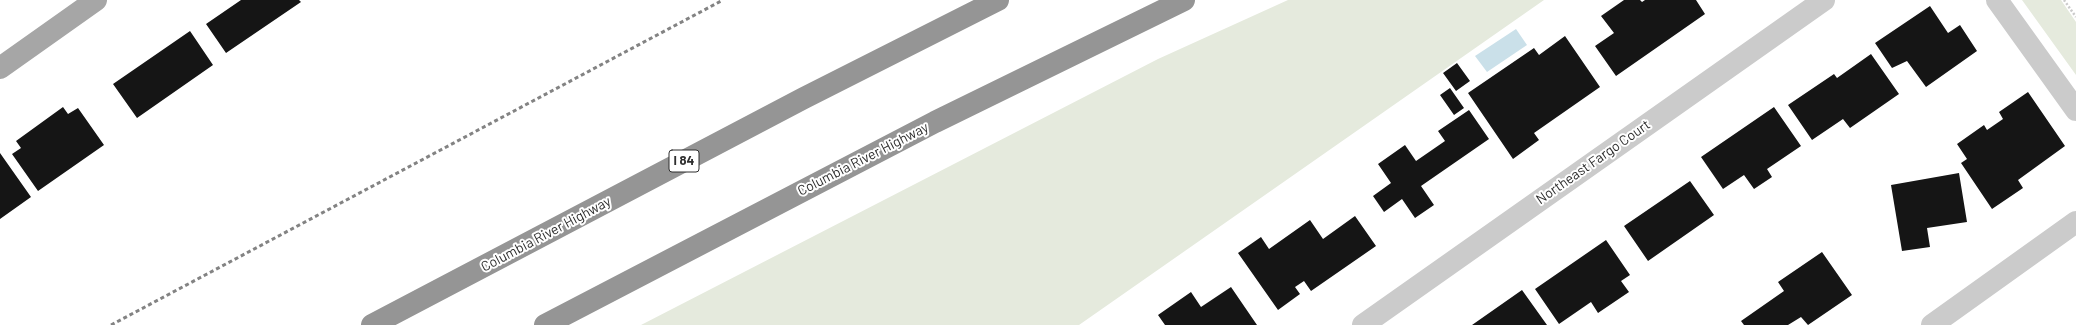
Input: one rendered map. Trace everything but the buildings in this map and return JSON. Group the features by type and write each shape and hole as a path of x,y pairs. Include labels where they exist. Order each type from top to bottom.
{"highway":[{"name":"Columbia River Highway","path":"372,325 804,98 998,0"},
{"name":"Columbia River Highway","path":"545,325 921,129 1128,26 1184,0"},
{"path":"1128,26 1195,0"}],"main road":[{"path":"0,68 96,0"}],"street":[{"name":"Northeast Fargo Court","path":"1362,325 1824,0"},
{"path":"1997,0 2076,110"},
{"path":"1932,325 2076,222"}],"path":[{"path":"2064,0 2076,17"}],"shaded area":[{"path":"1288,0 1544,0 1079,325 641,325 1158,59"},
{"path":"2022,0 2061,0 2076,22 2076,75"}],"water":[{"path":"1516,29 1527,45 1487,72 1475,56"}],"railway":[{"path":"111,325 723,0"}]}
